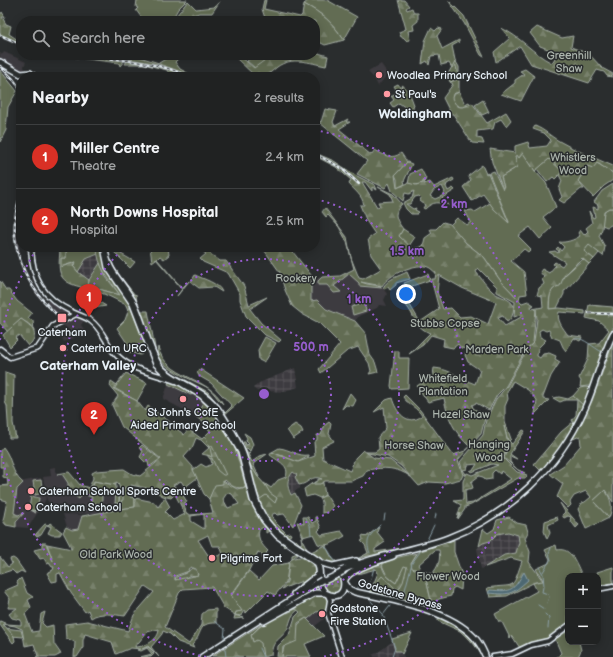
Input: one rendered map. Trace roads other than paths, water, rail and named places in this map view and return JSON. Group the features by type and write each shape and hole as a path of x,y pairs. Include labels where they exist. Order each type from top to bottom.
{"highway":[{"path":"0,62 16,72"},
{"path":"105,252 108,267 135,308 154,361 162,370 175,379 202,394 221,414 242,452 257,506 269,527 278,536 316,561 319,566 321,586 327,594"},
{"path":"202,657 340,572 367,562 440,541 471,528 508,505 534,482 559,452 578,422 613,334"},
{"path":"206,657 255,624 319,573 331,566 434,545 467,532 504,510 535,484 558,458 576,430 590,401 613,339"},
{"path":"257,506 268,523 280,535 338,570 345,582"},
{"path":"255,624 315,593 340,594 348,575 398,553"},
{"name":"Godstone Bypass","path":"345,582 349,589 355,592 406,604 452,621 475,638 485,656"},
{"name":"Godstone Bypass","path":"340,594 349,592 390,602 446,620 473,639 485,656"}],"main road":[{"path":"32,252 34,273 40,286 46,294 72,313 94,324 112,350 125,363 141,371 175,379"},
{"path":"0,349 6,356 11,357 34,350 41,346 53,326 60,324 72,313"},
{"path":"601,588 613,586"},
{"path":"327,594 330,598 328,614 342,657"},
{"path":"329,604 340,594"},
{"path":"494,657 516,654 525,648 550,640 565,628"}],"water":[{"path":"524,572 528,580 518,589 506,594 488,593 490,590 503,591 511,589"}],"waterway":[{"path":"576,338 586,341 602,352"},
{"path":"384,520 385,514"},
{"path":"435,519 436,514"},
{"path":"306,518 310,525 311,535"},
{"path":"370,553 368,548 369,538 380,525"},
{"path":"426,542 434,525"},
{"path":"325,546 336,563"},
{"path":"551,548 549,553 551,560"},
{"path":"404,594 412,563 420,552"},
{"path":"543,572 550,560"},
{"path":"539,567 543,574 544,586"},
{"path":"369,586 374,568"},
{"path":"358,587 369,586 368,593"},
{"path":"543,587 542,592 548,594 549,597 547,603"},
{"path":"395,599 402,595"},
{"path":"371,601 383,614"},
{"path":"538,605 544,609"},
{"path":"390,606 383,615 395,648 392,657"},
{"path":"545,614 549,618 548,628"},
{"path":"214,621 225,629 224,639"},
{"path":"224,639 232,633"},
{"path":"259,648 263,657"},
{"path":"225,649 226,657"}],"railway":[{"path":"0,35 16,42"},
{"path":"122,60 160,66 178,72"},
{"path":"0,66 16,83"},
{"path":"320,157 340,167 359,184"},
{"path":"16,213 16,238"},
{"path":"18,252 28,279 49,307 62,319"},
{"path":"589,313 613,314"}],"place":[{"name":"Woodlea Primary School","path":"379,75"},
{"name":"St Paul's","path":"387,94"},
{"name":"Miller Centre","path":"89,317"},
{"name":"Caterham","path":"62,318"},
{"name":"Caterham URC","path":"63,348"},
{"name":"St John's CofE Aided Primary School","path":"183,399"},
{"name":"North Downs Hospital","path":"94,435"},
{"name":"Caterham School Sports Centre","path":"31,491"},
{"name":"Caterham School","path":"28,507"},
{"name":"Pilgrims Fort","path":"212,558"},
{"name":"Godstone Fire Station","path":"322,614"}],"district":[{"name":"Woldingham","path":"415,113"},
{"name":"Caterham Valley","path":"88,365"}],"park label":[{"name":"Greenhill Shaw","path":"569,61"},
{"name":"Whistlers Wood","path":"573,163"},
{"name":"Rookery","path":"296,278"},
{"name":"Stubbs Copse","path":"445,323"},
{"name":"Marden Park","path":"497,349"},
{"name":"Whitefield Plantation","path":"443,384"},
{"name":"Hazel Shaw","path":"461,414"},
{"name":"Horse Shaw","path":"414,445"},
{"name":"Hanging Wood","path":"489,450"},
{"name":"Old Park Wood","path":"116,554"},
{"name":"Flower Wood","path":"448,576"}]}
